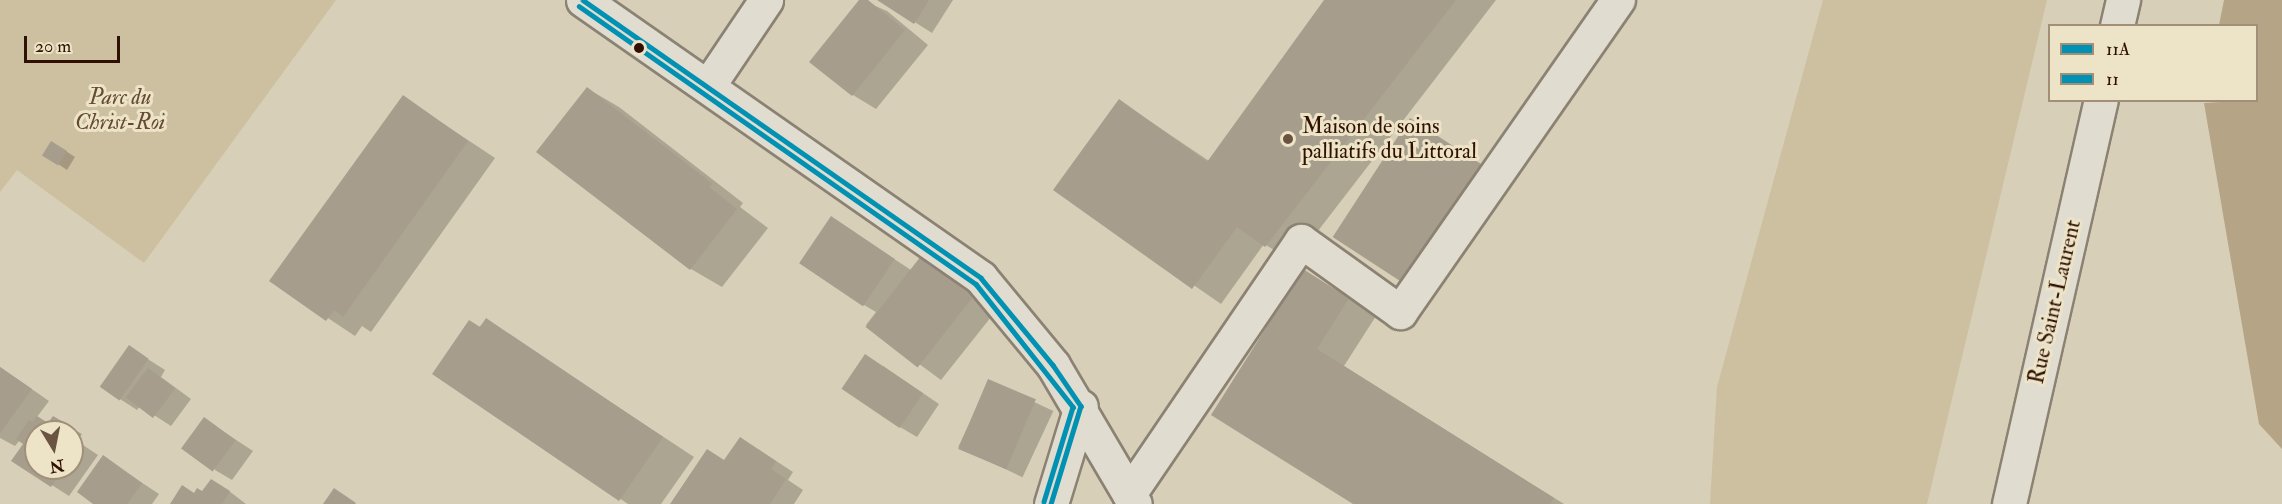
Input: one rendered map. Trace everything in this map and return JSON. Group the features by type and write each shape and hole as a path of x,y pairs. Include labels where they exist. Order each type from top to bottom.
{"street":[{"path":"583,0 981,278 1053,365 1081,406 1132,499 1301,241 1400,312 1618,0"},
{"path":"708,86 766,0"},
{"path":"2117,24 2123,0"},
{"name":"Rue Saint-Laurent","path":"2009,504 2100,102"},
{"path":"1051,504 1081,406"}],"green space":[{"name":"Parc du Christ-Roi","path":"0,0 336,0 144,263 17,170 0,192"},
{"path":"1823,0 2047,0 1927,504 1710,504 1717,387"}],"shaded area":[{"path":"2224,0 2282,0 2282,449 2259,424 2204,103 2258,102 2258,24 2219,24"}],"building":[{"path":"859,0 868,0 905,30 852,96 809,62"},
{"path":"877,0 929,0 914,24"},
{"path":"1324,0 1456,0 1265,247 1237,227 1192,289 1053,190 1119,99 1207,162"},
{"path":"587,87 713,184 709,187 737,209 690,270 536,152"},
{"path":"403,95 468,141 343,317 334,310 326,321 269,281"},
{"path":"1410,118 1481,164 1404,283 1333,237"},
{"path":"51,141 67,151 58,165 42,155"},
{"path":"831,216 895,259 863,306 799,263"},
{"path":"921,256 973,297 918,368 866,327"},
{"path":"1303,269 1349,298 1317,349 1554,498 1550,504 1353,504 1211,415"},
{"path":"486,318 663,437 619,501 432,374 469,320 480,327"},
{"path":"129,345 149,359 119,401 100,387"},
{"path":"865,354 923,393 900,428 842,389"},
{"path":"0,367 32,389 0,433"},
{"path":"148,368 175,388 153,418 126,398"},
{"path":"988,379 1036,399 1006,469 958,449"},
{"path":"204,417 236,440 213,471 181,449"},
{"path":"24,427 24,469 11,461 23,444 16,439"},
{"path":"740,437 776,461 771,469 786,479 770,504 670,504 707,449 724,460"},
{"path":"103,455 142,483 127,504 93,504 77,492"},
{"path":"211,479 230,491 222,504 170,504 182,485 194,493 197,488 202,491"},
{"path":"40,480 56,480 51,487"},
{"path":"334,488 356,503 323,504"}],"transit line":[{"name":"11A","path":"583,0 981,278 1053,365 1081,406 1051,504"},
{"name":"11","path":"579,6 976,284 1073,407 1044,502"}],"place":[{"name":"Maison de soins palliatifs du Littoral","path":"1288,139"}]}
